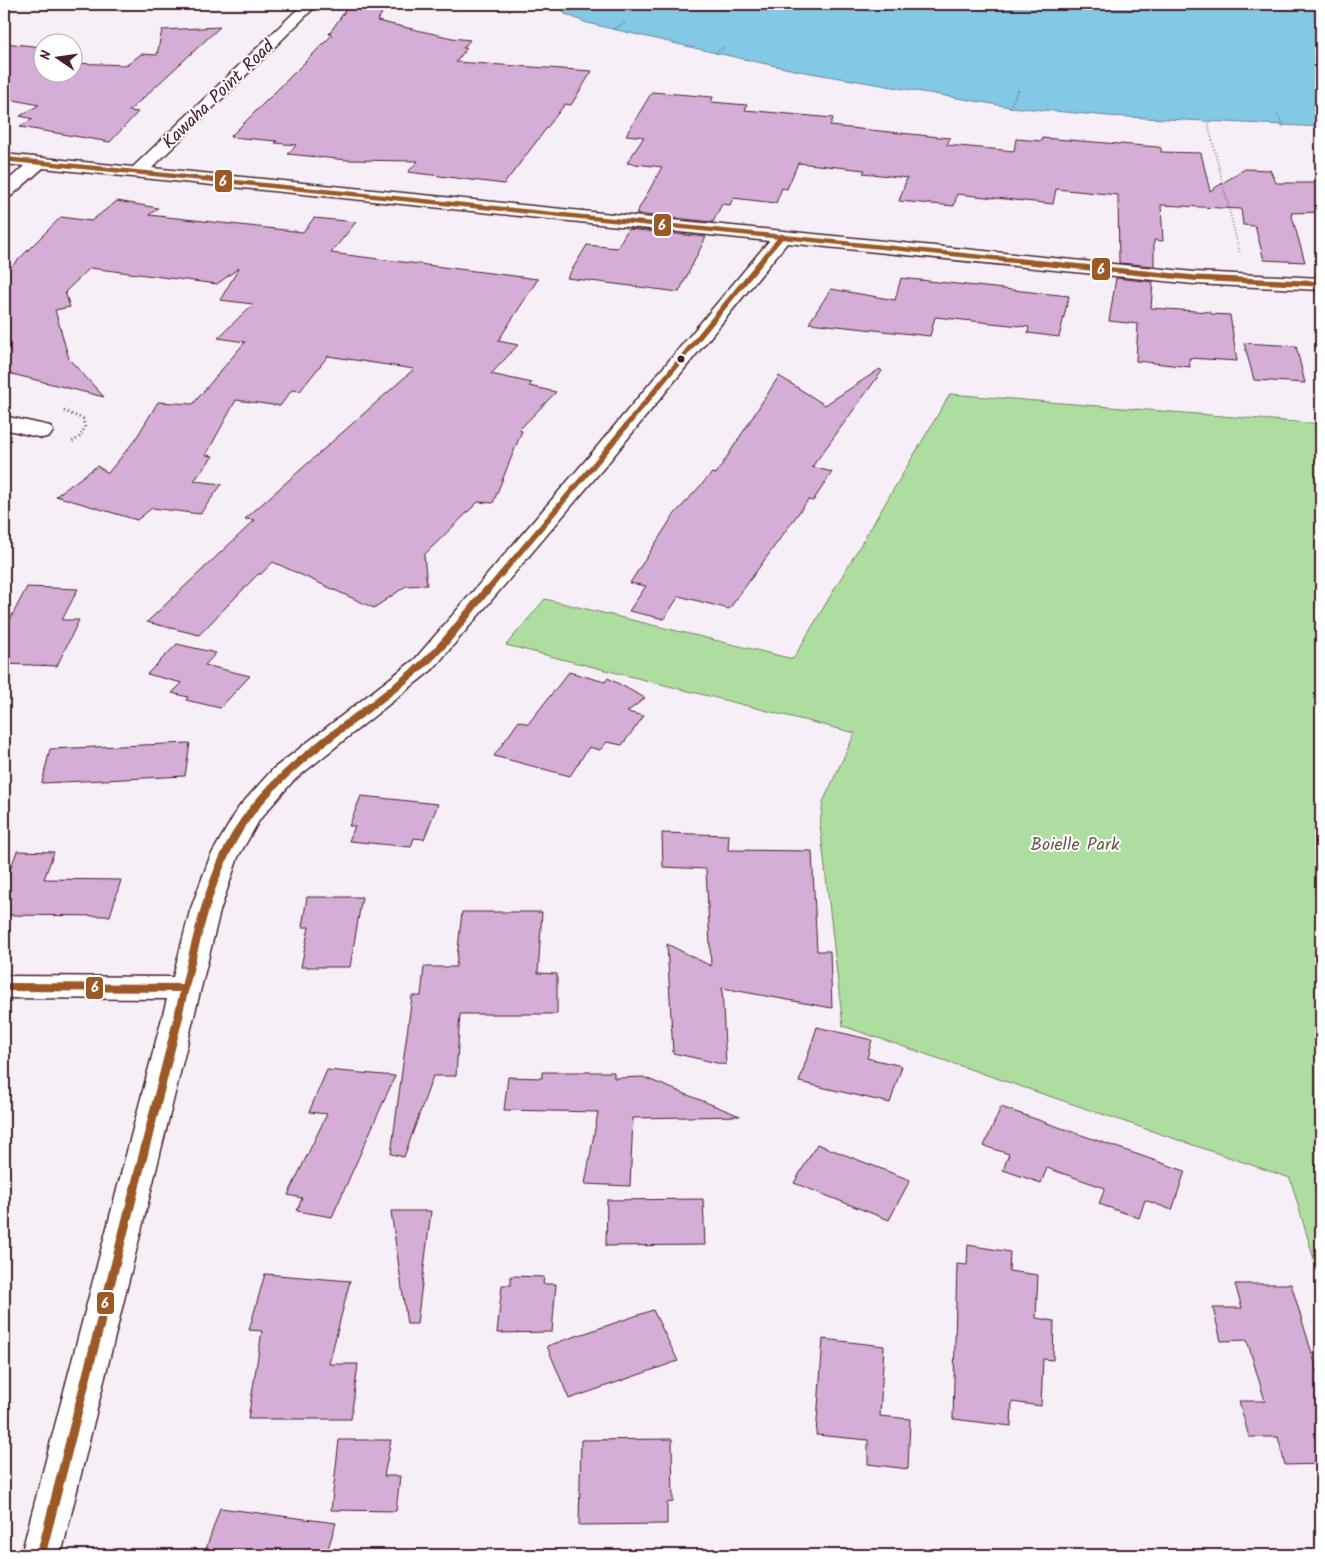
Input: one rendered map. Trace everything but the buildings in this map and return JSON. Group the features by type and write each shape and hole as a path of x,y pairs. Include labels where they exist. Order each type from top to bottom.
{"street":[{"name":"Kawaha Point Road","path":"138,172 311,4"},
{"path":"4,159 138,172"},
{"path":"4,193 39,162"},
{"name":"Kawaha Point Road","path":"138,172 1246,282 1321,284"},
{"path":"41,1555 146,1151 205,911 224,857 249,814 283,775 424,664 605,452 782,236"},
{"path":"4,423 42,431"},
{"path":"4,987 185,988"}],"path":[{"path":"613,29 625,24"},
{"path":"716,53 725,47"},
{"path":"1010,107 1019,89"},
{"path":"1278,115 1284,127"},
{"path":"1208,123 1246,282"}],"green space":[{"name":"Boielle Park","path":"950,394 1321,424 1321,1283 1290,1178 843,1026 820,824 823,802 855,733 506,645 545,599 793,659"}],"water":[{"path":"558,4 1321,4 1321,127 1108,116 1010,107 799,71 716,53 587,23 565,14"}],"transit line":[{"name":"6","path":"4,159 1194,278 1321,284"},
{"name":"6","path":"41,1555 205,911 224,857 249,814 283,775 424,664 599,459 782,236"},
{"name":"6","path":"4,987 185,988"}]}
